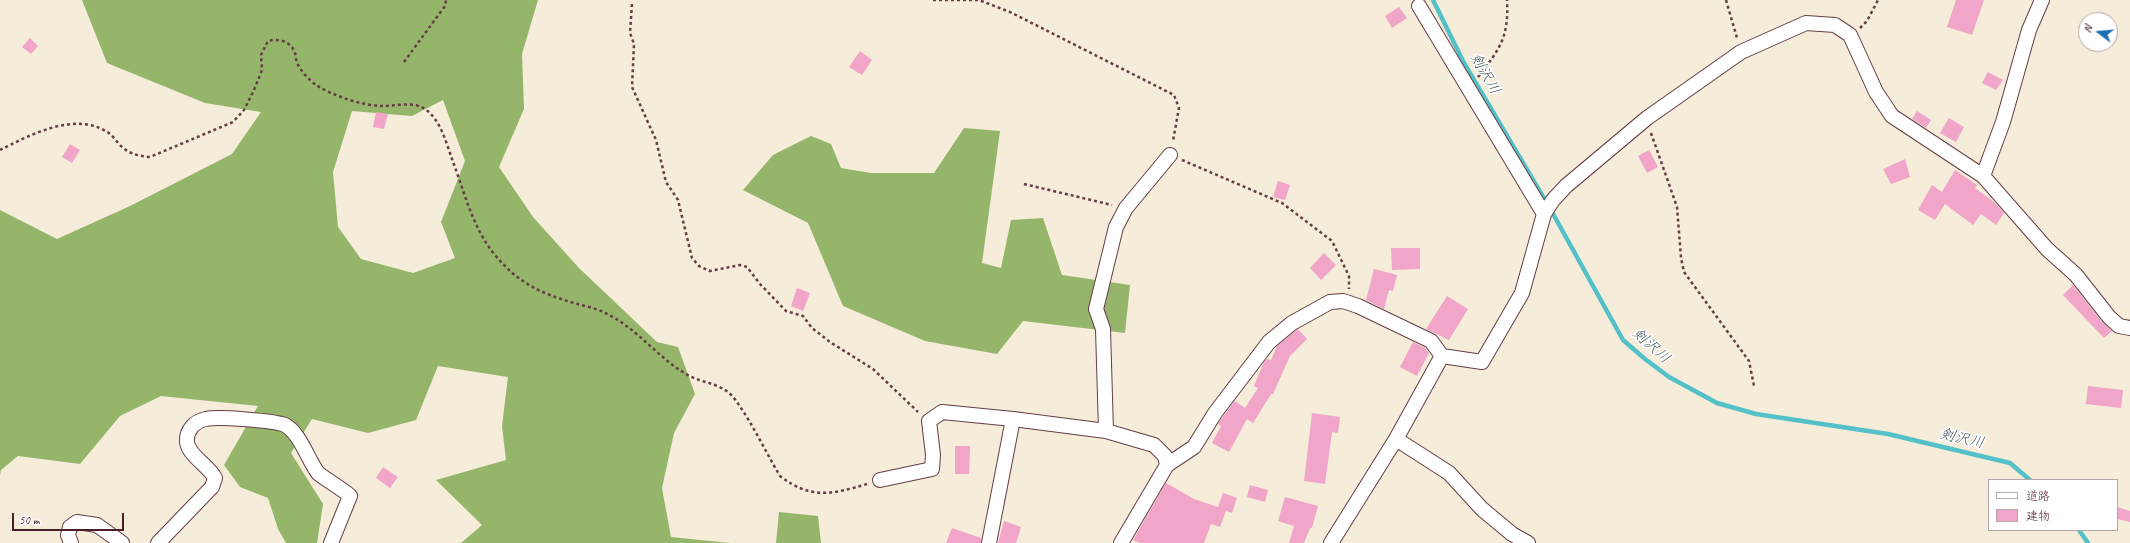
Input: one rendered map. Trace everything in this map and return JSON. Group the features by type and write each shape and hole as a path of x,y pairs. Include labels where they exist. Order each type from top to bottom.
{"street":[{"path":"1983,176 2003,122 2029,30 2042,0"},
{"path":"1420,6 1473,84 1547,207"},
{"path":"1121,543 1167,465 1194,447 1215,413 1269,342 1292,323 1330,302 1343,301 1350,303 1431,341 1442,356 1482,362 1522,293 1547,207 1566,186 1647,118 1741,52 1806,23 1836,25 1850,35 1876,92 1892,116 1983,176 2047,249 2076,275 2109,317 2119,326 2130,328"},
{"path":"1106,431 1103,329 1096,309 1116,227 1126,208 1170,155"},
{"path":"1331,543 1396,439 1442,356"},
{"path":"880,480 932,469 933,455 929,421 942,412 1013,419 1106,431 1154,445 1165,456 1167,465"},
{"path":"158,543 212,487 215,478 210,470 193,454 187,444 188,432 195,423 207,418 275,422 286,426 303,447 319,474 350,496 331,543"},
{"path":"989,543 1013,419"},
{"path":"1396,439 1449,473 1482,509 1512,534 1528,543"},
{"path":"70,543 68,535 70,526 77,522 97,525 122,543"}],"path":[{"path":"404,62 445,6 446,0"},
{"path":"933,0 979,0 1010,12 1174,95 1178,108 1170,155 1282,203 1332,241 1349,276 1350,303"},
{"path":"1473,84 1500,49 1506,30 1507,0"},
{"path":"1726,0 1741,52"},
{"path":"1850,35 1867,21 1878,0"},
{"path":"632,4 630,34 634,44 632,87 656,140 666,182 678,200 692,258 699,266 710,271 740,265 747,267 760,284 786,310 803,316 812,328 830,342 873,369 912,408 929,421"},
{"path":"0,150 45,130 72,124 92,125 108,132 122,147 131,153 138,156 150,157 233,122 244,110 254,90 262,70 262,54 268,41 275,39 288,43 295,51 298,63 306,76 315,84 337,95 364,103 381,106 403,105 423,108 433,115 483,238 500,261 515,276 535,290 604,312 620,321 679,370 690,377 723,387 734,398 780,476 792,486 825,495 880,480"},
{"path":"1647,118 1658,156 1670,181 1677,207 1681,258 1684,272 1749,361 1754,386"},
{"path":"1024,184 1126,208"}],"green space":[{"path":"82,0 538,0 522,54 524,109 499,167 533,217 579,268 657,342 678,347 695,394 674,433 662,488 671,537 730,543 461,543 482,525 436,480 506,460 502,426 508,377 438,366 416,420 368,433 312,419 291,453 323,504 317,543 286,543 278,529 268,498 240,487 224,465 258,406 161,396 120,416 80,464 18,456 1,470 0,475 0,210 57,239 130,206 232,154 261,112 205,103 107,63","holes":["443,100 465,161 441,222 455,258 413,273 361,259 338,227 333,172 352,111 412,116"]},
{"path":"964,128 1000,131 982,263 1001,268 1011,220 1043,218 1062,275 1130,285 1125,333 1023,321 997,354 925,341 843,306 808,223 743,190 773,155 811,136 831,144 841,168 871,173 934,173"},
{"path":"779,512 818,516 821,543 776,543"}],"building":[{"path":"1956,0 1984,0 1972,35 1947,27"},
{"path":"1399,7 1407,18 1392,28 1385,16"},
{"path":"30,38 38,46 31,54 22,47"},
{"path":"860,51 872,60 862,75 849,67"},
{"path":"1988,72 2003,80 1996,90 1982,83"},
{"path":"1917,111 1931,120 1926,128 1912,119"},
{"path":"376,112 388,114 384,129 373,127"},
{"path":"1949,118 1964,127 1956,142 1940,133"},
{"path":"70,144 80,150 72,163 62,157"},
{"path":"1649,150 1658,167 1647,173 1638,156"},
{"path":"1905,159 1910,177 1891,184 1883,169"},
{"path":"1955,170 1977,185 1975,188 1994,202 2004,213 1996,225 1981,214 1973,225 1945,204 1935,220 1918,210 1932,185 1942,192"},
{"path":"1278,181 1290,185 1285,200 1273,197"},
{"path":"1391,248 1420,248 1420,269 1392,270"},
{"path":"1324,253 1336,265 1321,280 1310,268"},
{"path":"1374,269 1397,275 1393,291 1389,290 1384,309 1366,300"},
{"path":"2073,285 2102,322 2112,331 2104,338 2063,295"},
{"path":"797,288 810,293 803,311 791,306"},
{"path":"1447,296 1468,309 1449,340 1426,329"},
{"path":"1298,329 1307,339 1290,356 1273,394 1271,394 1253,423 1247,419 1229,452 1212,443 1221,426 1218,424 1235,401 1245,408 1258,388 1254,386 1264,362 1267,359 1271,360 1277,346"},
{"path":"1413,342 1425,348 1429,353 1417,376 1400,367"},
{"path":"2088,386 2123,390 2121,408 2086,404"},
{"path":"1312,413 1340,417 1338,433 1332,432 1325,484 1304,481"},
{"path":"955,446 970,446 969,474 955,474"},
{"path":"383,467 398,477 390,488 376,478"},
{"path":"1166,483 1194,499 1218,507 1223,493 1237,498 1232,513 1226,511 1220,527 1211,524 1204,543 1140,543 1133,540"},
{"path":"1250,485 1268,490 1265,502 1247,497"},
{"path":"1285,497 1318,506 1312,528 1310,528 1304,543 1289,543 1294,526 1278,521"},
{"path":"2118,507 2130,511 2130,522 2118,519"},
{"path":"1004,521 1021,527 1016,543 998,543"},
{"path":"952,528 981,538 981,543 946,543"}],"waterway":[{"name":"剣沢川","path":"1433,0 1464,63 1552,212 1623,340 1645,359 1669,377 1717,403 1756,414 1888,434 2010,463 2029,479"},
{"name":"剣沢川","path":"2080,531 2088,543"}]}
